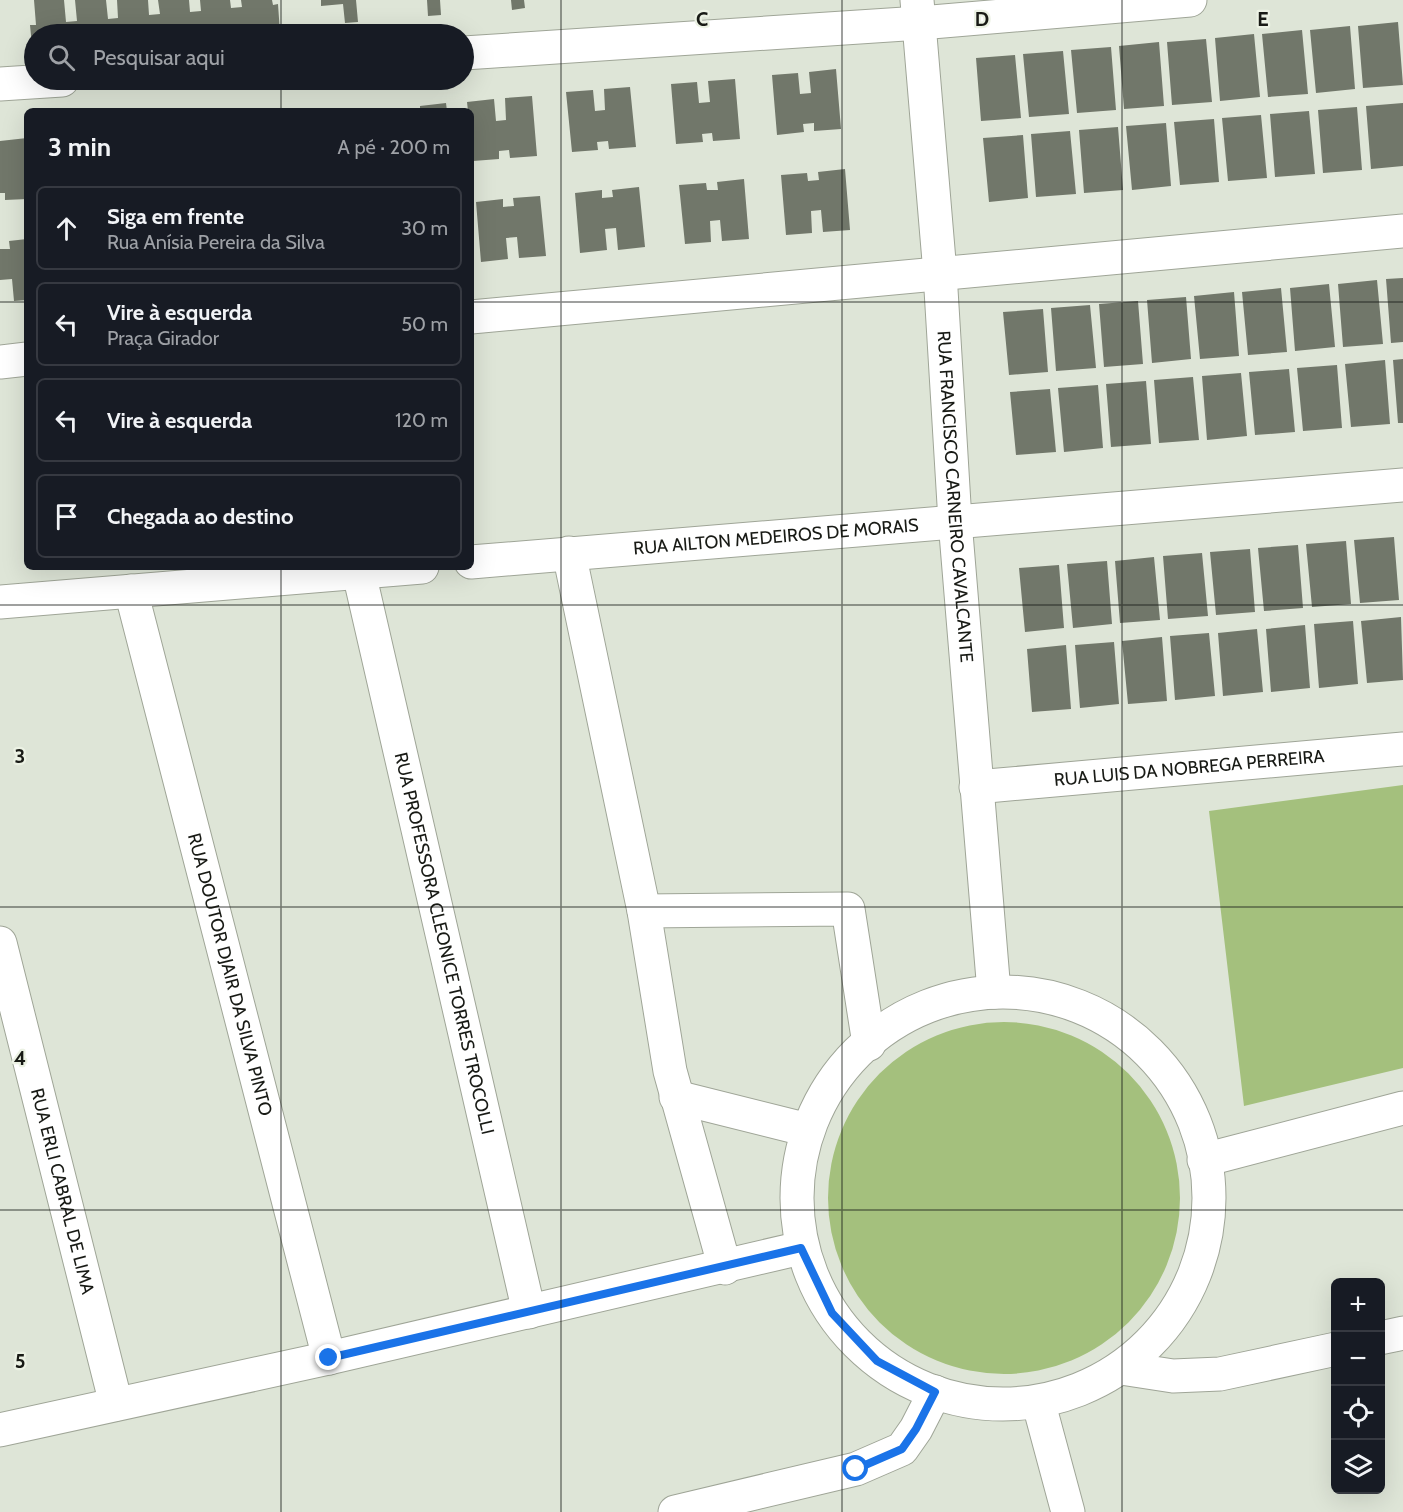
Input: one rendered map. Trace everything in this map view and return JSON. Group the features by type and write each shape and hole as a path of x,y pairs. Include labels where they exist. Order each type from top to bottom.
{"street":[{"path":"474,52 918,12 1190,0"},
{"name":"RUA FRANCISCO CARNEIRO CAVALCANTE","path":"918,12 940,273 955,521 994,992"},
{"path":"0,84 24,82"},
{"path":"474,317 1403,231"},
{"path":"0,362 24,359"},
{"name":"RUA AILTON MEDEIROS DE MORAIS","path":"474,562 1403,485"},
{"path":"569,553 644,911 670,1071 724,1268"},
{"path":"0,602 390,570"},
{"name":"RUA PROFESSORA CLEONICE TORRES TROCOLLI","path":"359,573 529,1312"},
{"name":"RUA DOUTOR DJAIR DA SILVA PINTO","path":"131,591 329,1358"},
{"name":"RUA LUIS DA NOBREGA PERREIRA","path":"976,787 1403,749"},
{"path":"644,911 848,909 869,1044"},
{"name":"RUA ERLI CABRAL DE LIMA","path":"0,944 116,1404"},
{"path":"994,992 1032,993 1080,1006 1124,1030 1161,1063 1188,1105 1204,1160 1210,1213 1197,1272 1166,1326 1121,1368 1040,1408 935,1392 877,1361 832,1313 801,1248 796,1203 804,1128 848,1062 886,1028 932,1005 994,992"},
{"path":"676,1097 804,1128"},
{"path":"1204,1160 1403,1108"},
{"path":"0,1430 329,1358 724,1268 801,1248"},
{"path":"1385,1337 1403,1333"},
{"path":"1121,1368 1173,1376 1220,1374 1331,1350"},
{"path":"675,1512 856,1469 902,1449 916,1429 935,1392"},
{"path":"1040,1408 1068,1512"}],"green space":[{"path":"1403,785 1403,1068 1244,1106 1209,811"},
{"path":"1004,1022 1038,1025 1087,1043 1116,1062 1140,1086 1159,1115 1172,1147 1177,1164 1180,1198 1177,1232 1159,1281 1140,1310 1116,1334 1087,1353 1055,1366 1038,1371 1004,1374 970,1371 921,1353 892,1334 868,1310 849,1281 836,1249 831,1232 828,1198 831,1164 849,1115 868,1086 892,1062 921,1043 953,1030 970,1025"}],"building":[{"path":"34,0 64,0 66,22 77,21 75,0 106,0 108,19 118,18 117,0 148,0 149,15 160,14 158,0 189,0 190,12 201,11 200,0 230,0 231,8 242,7 241,0 272,0 273,5 278,4 279,24 36,24"},
{"path":"321,0 356,0 358,22 345,23 343,4 321,6"},
{"path":"427,0 440,0 441,15 428,16"},
{"path":"511,0 524,0 525,8 512,10"},
{"path":"1398,22 1403,85 1363,88 1358,26"},
{"path":"1350,26 1355,89 1316,93 1310,30"},
{"path":"1302,30 1308,94 1268,97 1262,34"},
{"path":"1254,34 1260,97 1220,101 1215,38"},
{"path":"1206,39 1212,102 1172,105 1167,42"},
{"path":"1159,42 1164,106 1124,109 1119,46"},
{"path":"1111,47 1116,110 1077,113 1071,50"},
{"path":"1063,51 1069,114 1029,117 1023,54"},
{"path":"1015,55 1021,118 981,121 976,58"},
{"path":"836,69 841,129 814,131 814,123 803,124 804,132 777,135 772,75 798,73 800,94 811,93 809,72"},
{"path":"735,79 740,139 713,141 712,133 702,134 703,142 676,144 671,84 697,82 699,103 710,102 708,81"},
{"path":"630,87 636,147 609,149 608,141 597,142 598,150 572,152 566,92 593,90 595,111 605,110 604,89"},
{"path":"532,96 537,156 510,158 509,150 499,151 499,159 474,161 474,108 468,108 467,102 494,99 496,121 506,120 505,98"},
{"path":"446,103 447,108 420,108 420,106"},
{"path":"1403,103 1403,166 1371,169 1366,106"},
{"path":"1357,107 1362,170 1323,173 1318,110"},
{"path":"1309,111 1315,174 1275,177 1270,114"},
{"path":"1261,115 1267,178 1228,181 1222,118"},
{"path":"1214,119 1219,182 1180,185 1174,122"},
{"path":"1166,123 1171,186 1132,190 1126,126"},
{"path":"1118,127 1123,190 1084,193 1079,130"},
{"path":"1070,131 1076,194 1036,197 1031,134"},
{"path":"1023,135 1028,198 989,202 983,138"},
{"path":"24,138 24,199 5,200 5,193 0,193 0,141"},
{"path":"845,169 850,230 823,232 821,210 811,211 812,233 786,235 781,175 807,173 808,181 819,180 818,172"},
{"path":"744,179 749,239 722,241 720,220 710,221 711,242 685,244 679,185 706,183 707,190 718,190 717,182"},
{"path":"639,187 645,247 618,250 616,228 605,229 607,250 580,253 575,193 602,190 602,198 613,197 612,190"},
{"path":"540,196 546,256 519,258 517,237 506,238 508,259 481,262 476,202 503,199 503,207 514,206 513,198"},
{"path":"24,239 24,300 14,301 12,279 0,280 0,249 10,249 9,241"},
{"path":"1403,278 1403,342 1391,343 1386,279"},
{"path":"1377,280 1383,344 1343,347 1338,284"},
{"path":"1329,284 1335,347 1295,351 1290,288"},
{"path":"1281,288 1287,352 1248,355 1242,292"},
{"path":"1234,292 1239,356 1200,359 1194,296"},
{"path":"1186,297 1191,359 1152,363 1147,300"},
{"path":"1138,301 1143,364 1104,367 1099,304"},
{"path":"1090,305 1096,368 1056,371 1051,308"},
{"path":"1043,309 1048,372 1009,375 1003,312"},
{"path":"1403,359 1403,423 1398,423 1393,360"},
{"path":"1385,360 1390,424 1351,427 1345,364"},
{"path":"1337,365 1342,428 1303,431 1297,368"},
{"path":"1289,369 1295,432 1255,435 1249,372"},
{"path":"1241,373 1247,436 1207,440 1202,376"},
{"path":"1193,377 1199,440 1159,443 1154,380"},
{"path":"1146,381 1151,444 1111,447 1106,384"},
{"path":"1098,385 1103,448 1064,452 1058,388"},
{"path":"1050,389 1056,452 1016,455 1010,392"},
{"path":"1394,537 1399,600 1360,603 1354,540"},
{"path":"1346,541 1351,604 1312,607 1306,544"},
{"path":"1298,545 1303,608 1264,611 1258,548"},
{"path":"1250,549 1255,612 1216,615 1210,552"},
{"path":"1202,553 1208,616 1168,619 1163,556"},
{"path":"1154,557 1160,620 1120,623 1115,561"},
{"path":"1107,561 1112,624 1073,628 1067,564"},
{"path":"1059,565 1064,628 1025,632 1019,568"},
{"path":"1401,617 1403,680 1367,683 1361,621"},
{"path":"1353,621 1358,684 1319,688 1314,624"},
{"path":"1305,625 1310,688 1271,692 1266,629"},
{"path":"1257,629 1263,692 1223,696 1218,633"},
{"path":"1209,633 1215,696 1175,700 1170,636"},
{"path":"1162,637 1167,701 1128,704 1122,641"},
{"path":"1114,642 1119,704 1080,708 1075,645"},
{"path":"1066,645 1071,709 1032,712 1027,649"}],"route":[{"path":"329,1358 724,1268 801,1248 832,1313 877,1361 935,1392 916,1429 902,1449 856,1469"}]}
